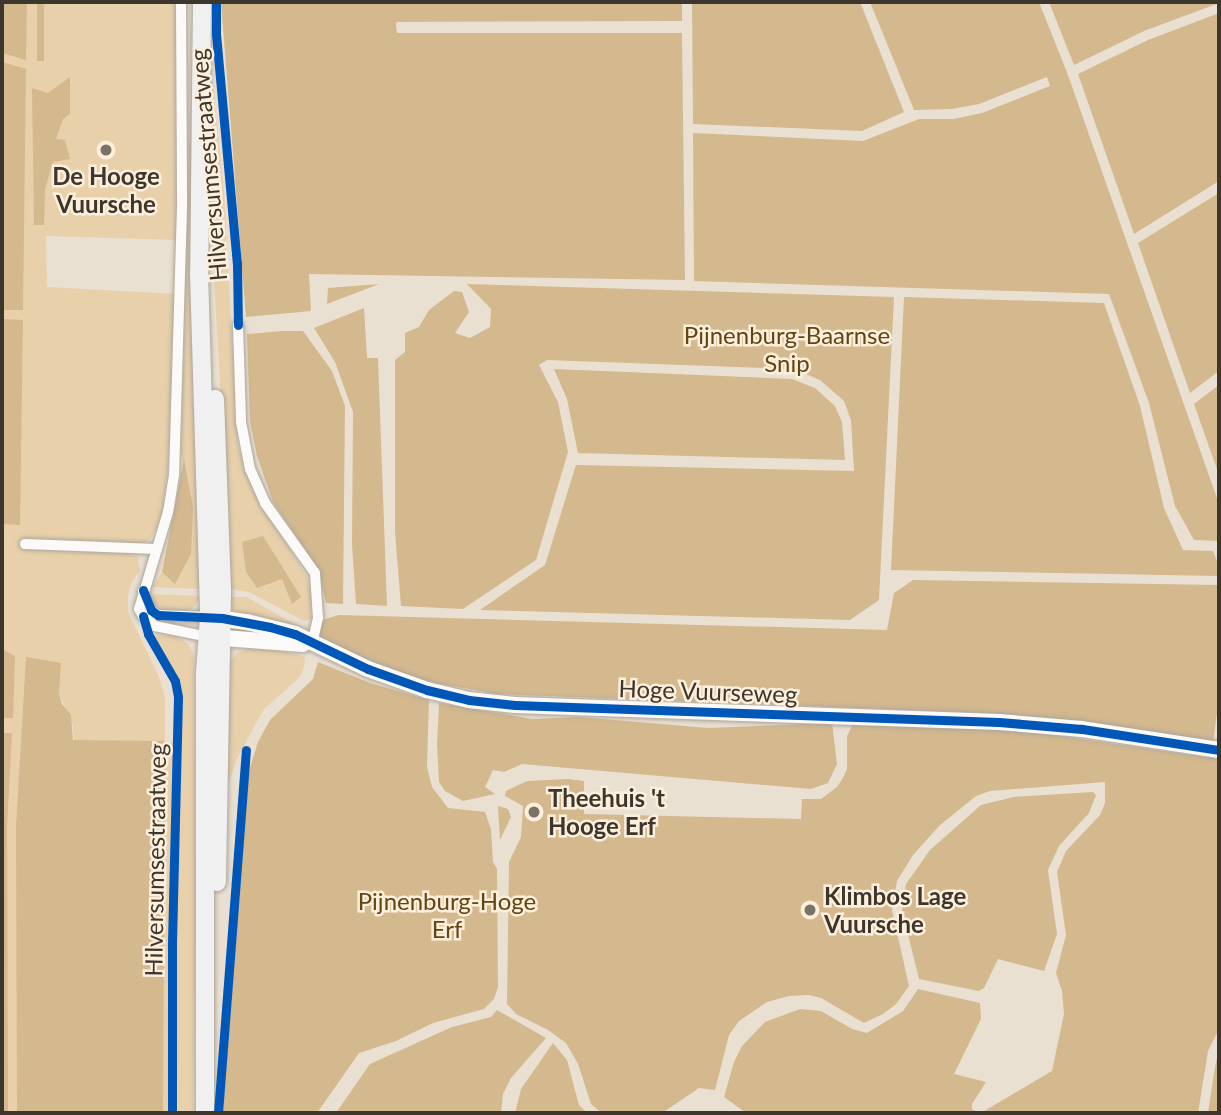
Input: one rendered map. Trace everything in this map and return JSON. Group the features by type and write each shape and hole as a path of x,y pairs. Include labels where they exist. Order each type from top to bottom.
{"main road":[{"name":"Hilversumsestraatweg","path":"202,2 201,169 221,517 215,617 220,812 205,1113"}],"street":[{"name":"Hilversumsestraatweg","path":"181,2 182,207 174,475 139,609 148,622 215,637"},
{"path":"238,325 241,422 250,469 265,503 315,573 318,618 312,645"},
{"path":"25,544 156,549"},
{"path":"143,590 151,610 159,615 215,617"},
{"name":"Hoge Vuurseweg","path":"215,617 295,634 312,645 427,690 469,700 515,705 999,722 1082,729 1219,750"},
{"name":"Hoge Vuurseweg","path":"215,637 312,645"}],"shaded area":[{"path":"2,2 179,2 178,240 46,236 47,287 176,294 173,431 161,520 150,539 142,545 52,540 51,550 129,550 138,558 140,571 132,581 128,595 128,612 160,679 165,698 165,741 77,741 177,743 175,680 152,635 176,636 188,644 194,655 196,915 193,1113 178,1113 176,950 169,1113 2,1113","holes":["61,663 59,693 73,726 74,740 55,740"]},
{"path":"206,23 224,191 238,447 260,502 307,577 312,598 311,619 304,621 249,592 225,588 227,507 206,135"},
{"path":"194,133 201,589 152,587 162,572 176,583 193,507 181,453 189,141"},
{"path":"153,594 202,596 193,608 173,614 152,601"},
{"path":"226,597 246,597 297,625 300,630 233,610"},
{"path":"254,647 271,648 305,657 304,667 299,678 263,710 237,759 227,787 228,664 237,653"}],"green space":[{"path":"2,2 27,2 26,60 2,53"},
{"path":"37,2 44,2 44,61 37,61"},
{"path":"221,2 682,2 682,21 397,22 396,25 397,33 682,33 685,280 309,274 311,311 246,317"},
{"path":"692,2 860,2 904,112 862,131 693,124"},
{"path":"870,2 1039,2 1068,75 1219,504 1219,541 1194,540 1175,506 1149,403 1109,294 694,281 693,133 863,141 919,119 953,119 982,113 1050,86 1047,77 979,104 952,109 914,110"},
{"path":"1049,2 1219,3 1144,31 1074,65"},
{"path":"1219,13 1219,181 1134,234 1078,74 1148,40"},
{"path":"2,62 26,69 23,310 2,310"},
{"path":"70,77 70,114 63,119 56,139 65,140 70,159 53,162 45,189 44,225 34,225 32,88 48,93"},
{"path":"1219,193 1219,371 1190,393 1138,243"},
{"path":"379,284 327,304 328,288"},
{"name":"Pijnenburg-Baarnse Snip","path":"467,284 894,297 879,600 850,620 480,610 545,565 576,465 854,471 851,420 844,401 820,380 794,369 547,360 539,365 558,402 568,452 536,560 463,609 401,606 395,532 395,360 405,352 405,333 419,327 429,310 454,291 462,292 469,312 455,333 470,338 490,327 491,309"},
{"path":"904,297 1104,303 1140,406 1164,508 1183,550 1213,551 1219,566 1219,576 891,570"},
{"path":"364,308 367,358 378,358 387,606 356,604 352,545 353,412 335,362 314,328"},
{"path":"2,319 23,320 20,525 2,524"},
{"path":"303,331 332,371 345,406 343,604 326,603 318,569 273,502 257,456 250,421 247,334"},
{"path":"554,369 792,379 815,388 835,406 842,422 845,460 578,453 567,399"},
{"path":"1219,385 1219,475 1194,404"},
{"path":"184,459 193,507 191,554 175,584 162,572"},
{"path":"263,536 301,597 292,604 282,579 257,588 246,572 242,542"},
{"path":"913,580 1219,585 1219,697 1213,744 1047,718 986,713 497,694 419,680 360,659 317,638 322,620 339,615 887,630 894,593"},
{"path":"2,649 15,656 13,718 2,718"},
{"path":"26,657 61,663 59,693 62,704 71,715 73,740 165,741 163,1113 17,1113 16,827"},
{"name":"Pijnenburg-Hoge Erf","path":"318,662 370,683 429,700 427,767 432,787 448,808 485,812 491,829 493,862 497,869 498,987 494,999 484,1009 433,1023 396,1041 359,1053 317,1113 223,1113 234,870 247,777 258,742 270,720 313,679"},
{"path":"439,703 532,719 579,717 708,728 832,723 837,764 828,783 811,789 522,764 504,772 493,770 485,787 495,794 463,801 445,791 439,782"},
{"path":"853,724 970,727 1039,733 1219,759 1219,1029 1208,1051 1198,1113 981,1113 1052,1071 1064,1014 1062,991 1056,973 1066,935 1057,872 1066,851 1100,815 1105,803 1105,782 990,791 976,796 939,826 913,855 897,881 892,910 909,986 896,1004 883,1014 864,1023 821,998 809,995 789,996 767,1002 739,1021 729,1035 715,1090 699,1088 662,1113 608,1113 599,1111 591,1104 578,1064 566,1043 548,1030 516,1014 507,1004 509,862 521,837 523,806 505,796 506,791 527,781 568,779 584,781 584,814 801,819 802,799 821,799 837,787 843,778 847,769 847,736"},
{"path":"2,733 12,733 7,826 8,1113 2,1113"},
{"path":"1093,792 1096,795 1089,813 1059,846 1048,870 1057,934 1044,971 998,959 984,988 979,991 919,979 902,910 906,884 930,850 981,805 1014,797"},
{"path":"498,806 508,809 511,817 500,840"},
{"path":"918,989 980,1003 981,1019 954,1074 986,1082 972,1104 972,1109 979,1113 746,1113 724,1097 734,1062 742,1046 765,1022 800,1009 821,1011 852,1029 867,1033 903,1011"},
{"path":"497,1010 546,1038 511,1078 503,1094 501,1113 336,1113 370,1064 452,1027 491,1017"},
{"path":"553,1043 567,1060 579,1105 587,1113 515,1113 521,1089"},
{"path":"1219,1049 1219,1113 1208,1113 1215,1067"}],"cycle path":[{"path":"216,2 216,34 237,263 238,325"},
{"path":"143,590 151,610 158,615 222,618 270,627 295,634 368,669 427,690 469,700 515,705 999,722 1082,729 1219,750"},
{"path":"143,616 148,634 175,681 178,697 172,945 172,1113"},
{"path":"218,1113 246,750"}],"place":[{"name":"De Hooge Vuursche","path":"106,150"},
{"name":"Theehuis 't Hooge Erf","path":"534,812"},
{"name":"Klimbos Lage Vuursche","path":"810,910"}]}
